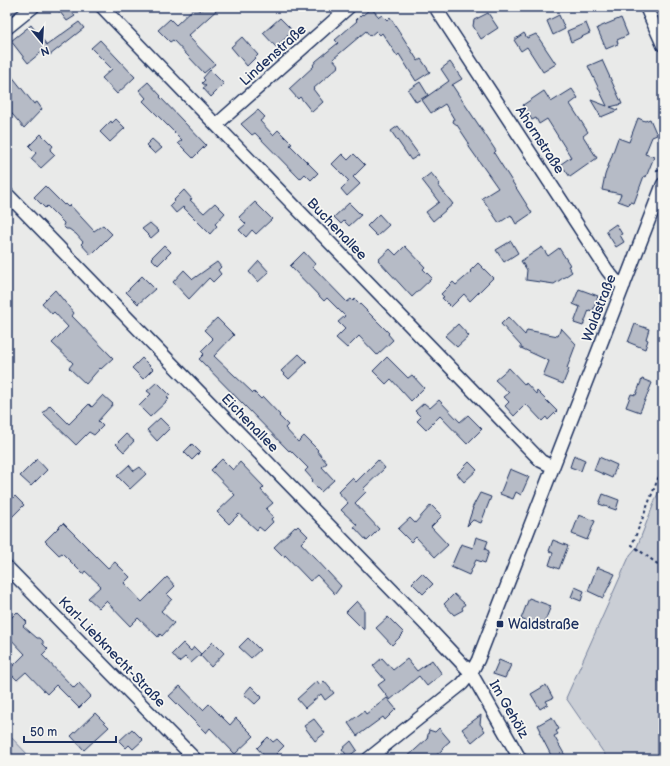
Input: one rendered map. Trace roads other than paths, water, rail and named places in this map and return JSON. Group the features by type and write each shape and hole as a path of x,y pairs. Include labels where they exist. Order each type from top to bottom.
{"street":[{"path":"7,28 33,7"},
{"name":"Buchenallee","path":"102,7 474,393 541,461 553,467"},
{"name":"Lindenstraße","path":"216,125 350,7"},
{"name":"Ahornstraße","path":"435,7 607,270 615,280 624,285"},
{"path":"646,7 663,45"},
{"name":"Waldstraße","path":"370,758 462,684 471,673 483,649 663,184"},
{"name":"Eichenallee","path":"7,194 471,673"},
{"name":"Karl-Liebknecht-Straße","path":"7,567 195,759"},
{"name":"Im Gehölz","path":"471,673 520,759"}],"place":[{"name":"Waldstraße","path":"500,624"}]}
